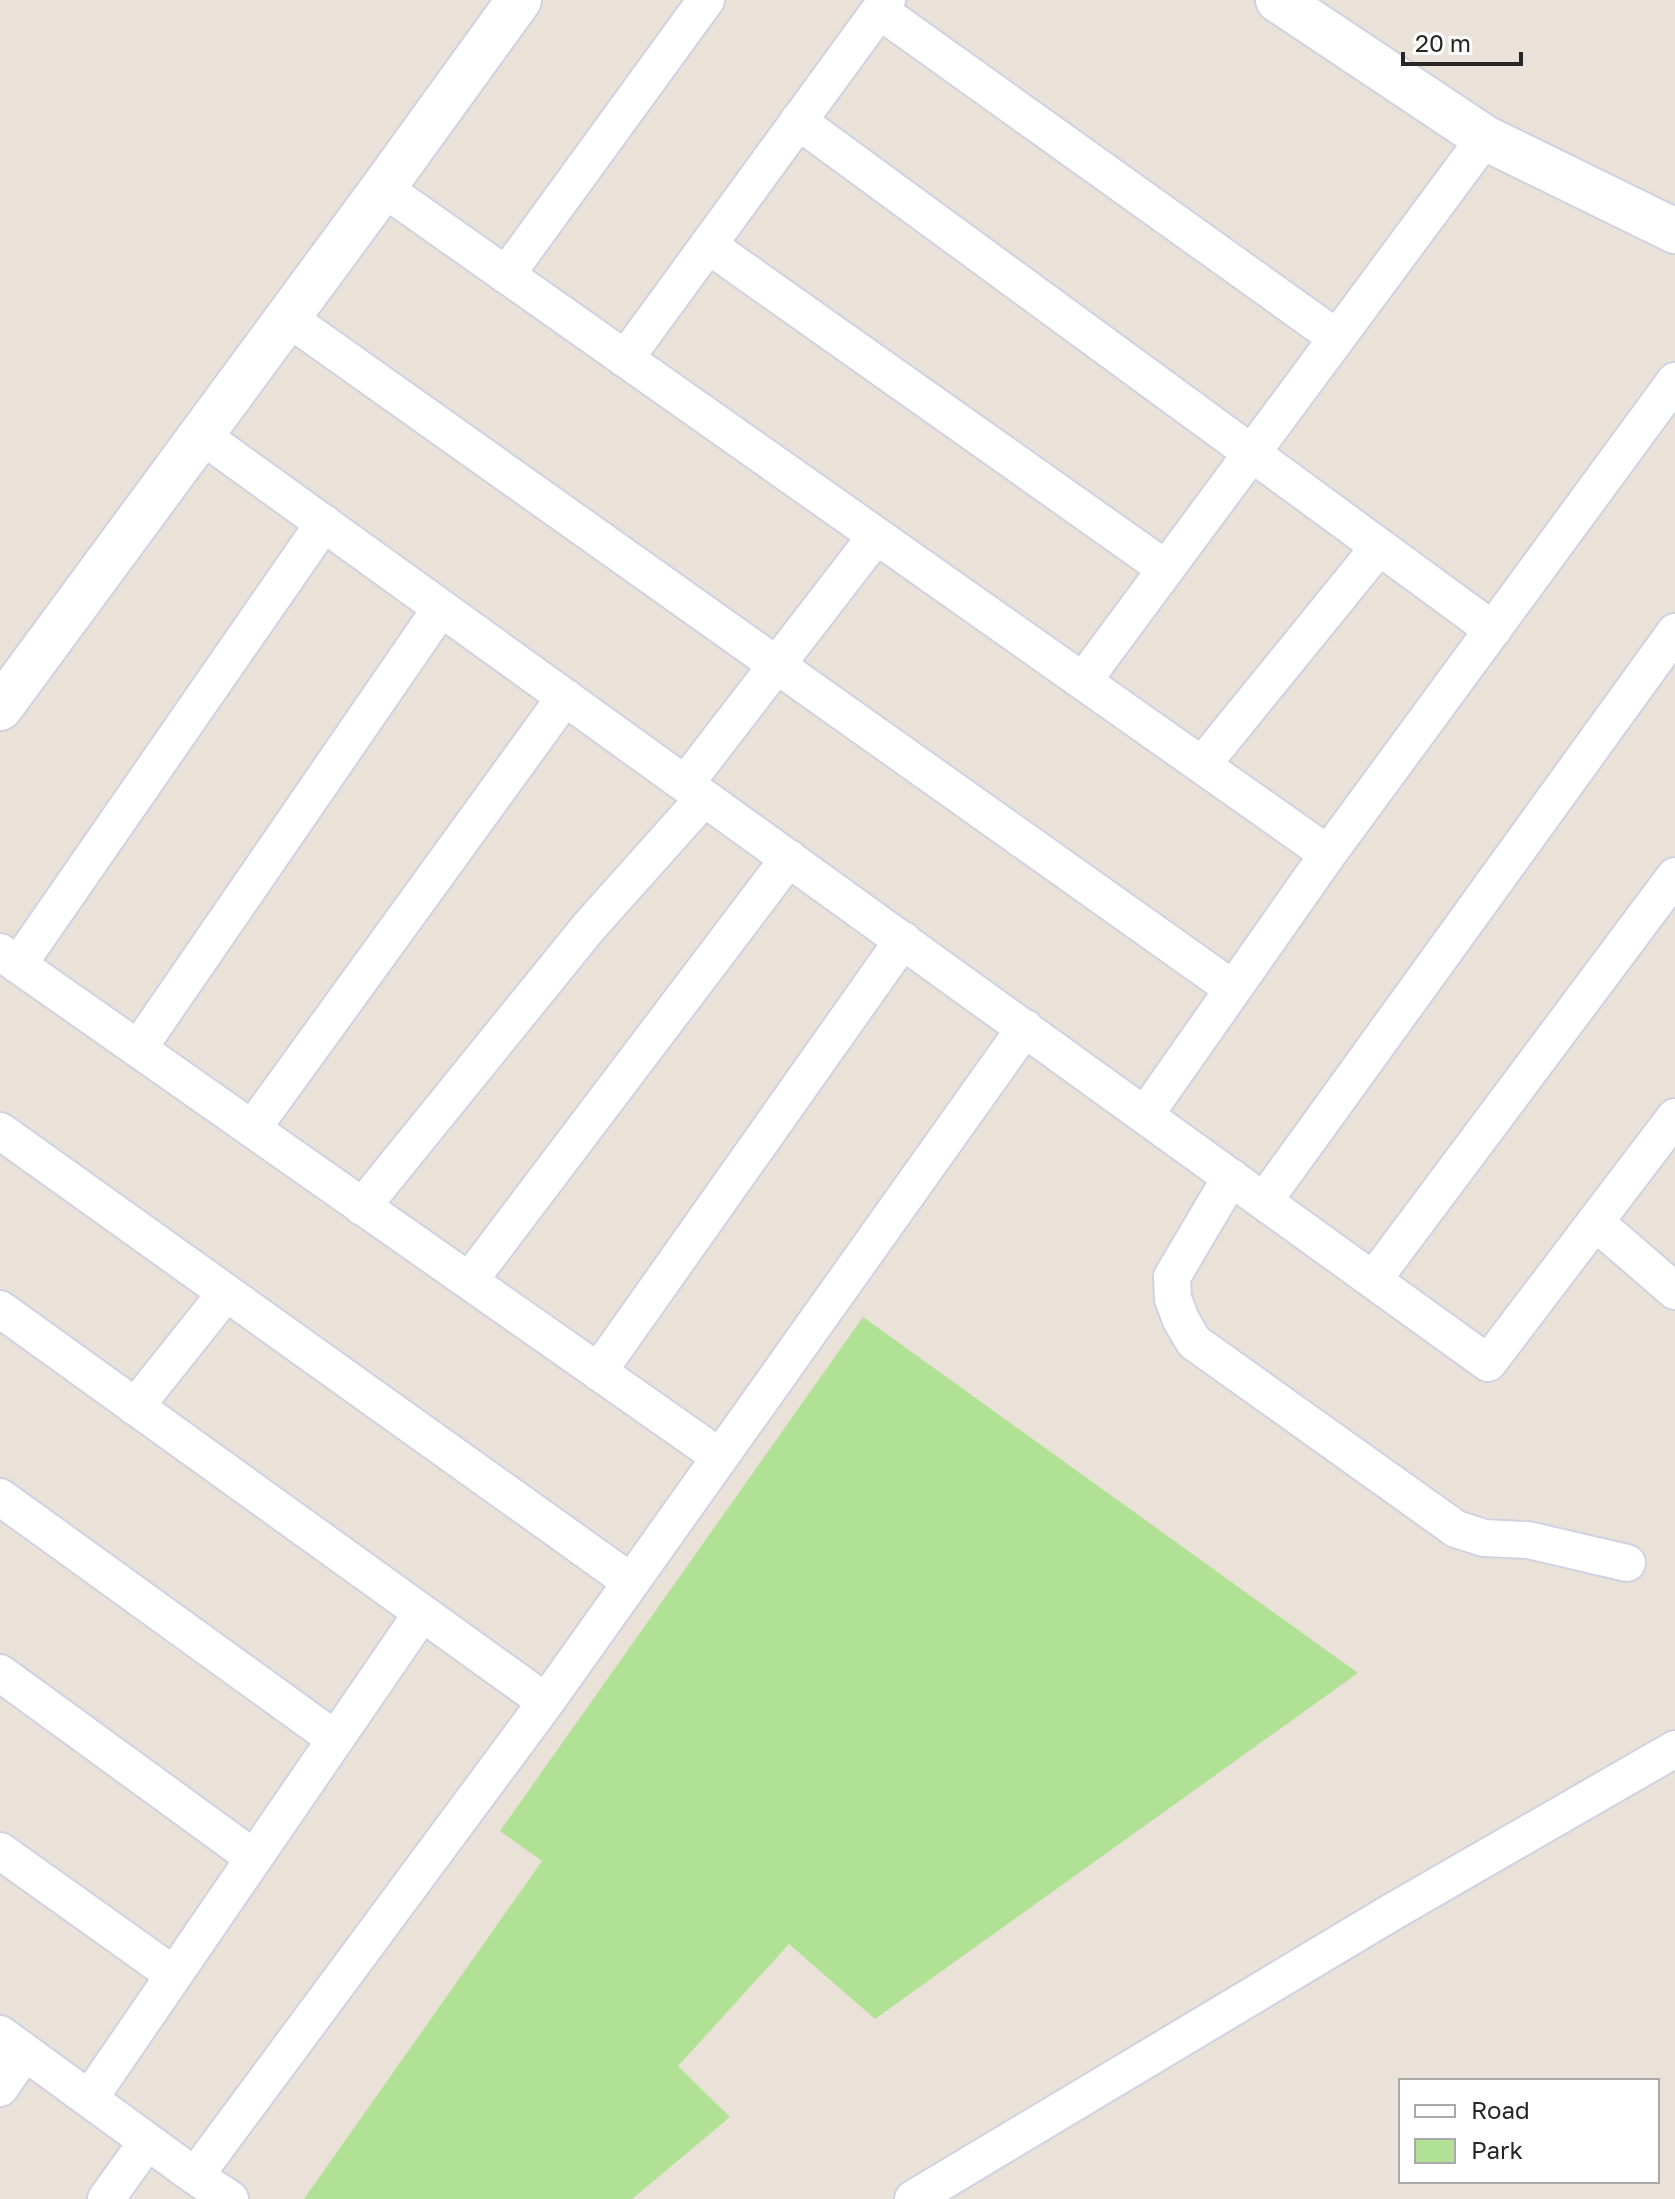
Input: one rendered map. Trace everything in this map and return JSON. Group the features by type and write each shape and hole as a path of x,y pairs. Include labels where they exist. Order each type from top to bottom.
{"street":[{"path":"0,708 519,0"},
{"path":"506,275 706,0"},
{"path":"1278,0 1485,138 1675,231"},
{"path":"625,359 884,5 1337,338"},
{"path":"798,121 1493,630"},
{"path":"1083,681 1485,138"},
{"path":"383,188 1328,854"},
{"path":"708,245 1166,569"},
{"path":"288,318 1233,989"},
{"path":"1145,1115 1328,854 1675,381"},
{"path":"201,435 1488,1363 1675,1117"},
{"path":"324,523 9,958 720,1457"},
{"path":"362,1207 695,791 777,665 876,536"},
{"path":"1202,765 1379,547"},
{"path":"138,1049 441,608"},
{"path":"1264,1201 1675,632"},
{"path":"252,1129 565,697"},
{"path":"469,1281 789,858"},
{"path":"1373,1280 1675,876"},
{"path":"598,1372 903,940"},
{"path":"195,2176 546,1702 1025,1028"},
{"path":"0,1131 631,1582"},
{"path":"1231,1177 1172,1277 1173,1299 1194,1342 1456,1529 1484,1538 1528,1540 1627,1563"},
{"path":"1595,1222 1675,1291"},
{"path":"135,1407 226,1293"},
{"path":"0,1309 546,1702"},
{"path":"0,1497 335,1739"},
{"path":"89,2099 422,1613"},
{"path":"0,1673 254,1858"},
{"path":"913,2199 1392,1912 1675,1749"},
{"path":"0,1851 174,1975"},
{"path":"0,2088 12,2043 230,2199"},
{"path":"106,2199 147,2142"}],"green space":[{"path":"863,1317 1358,1673 875,2019 789,1944 678,2066 730,2117 632,2199 304,2199 542,1861 500,1831"}]}
